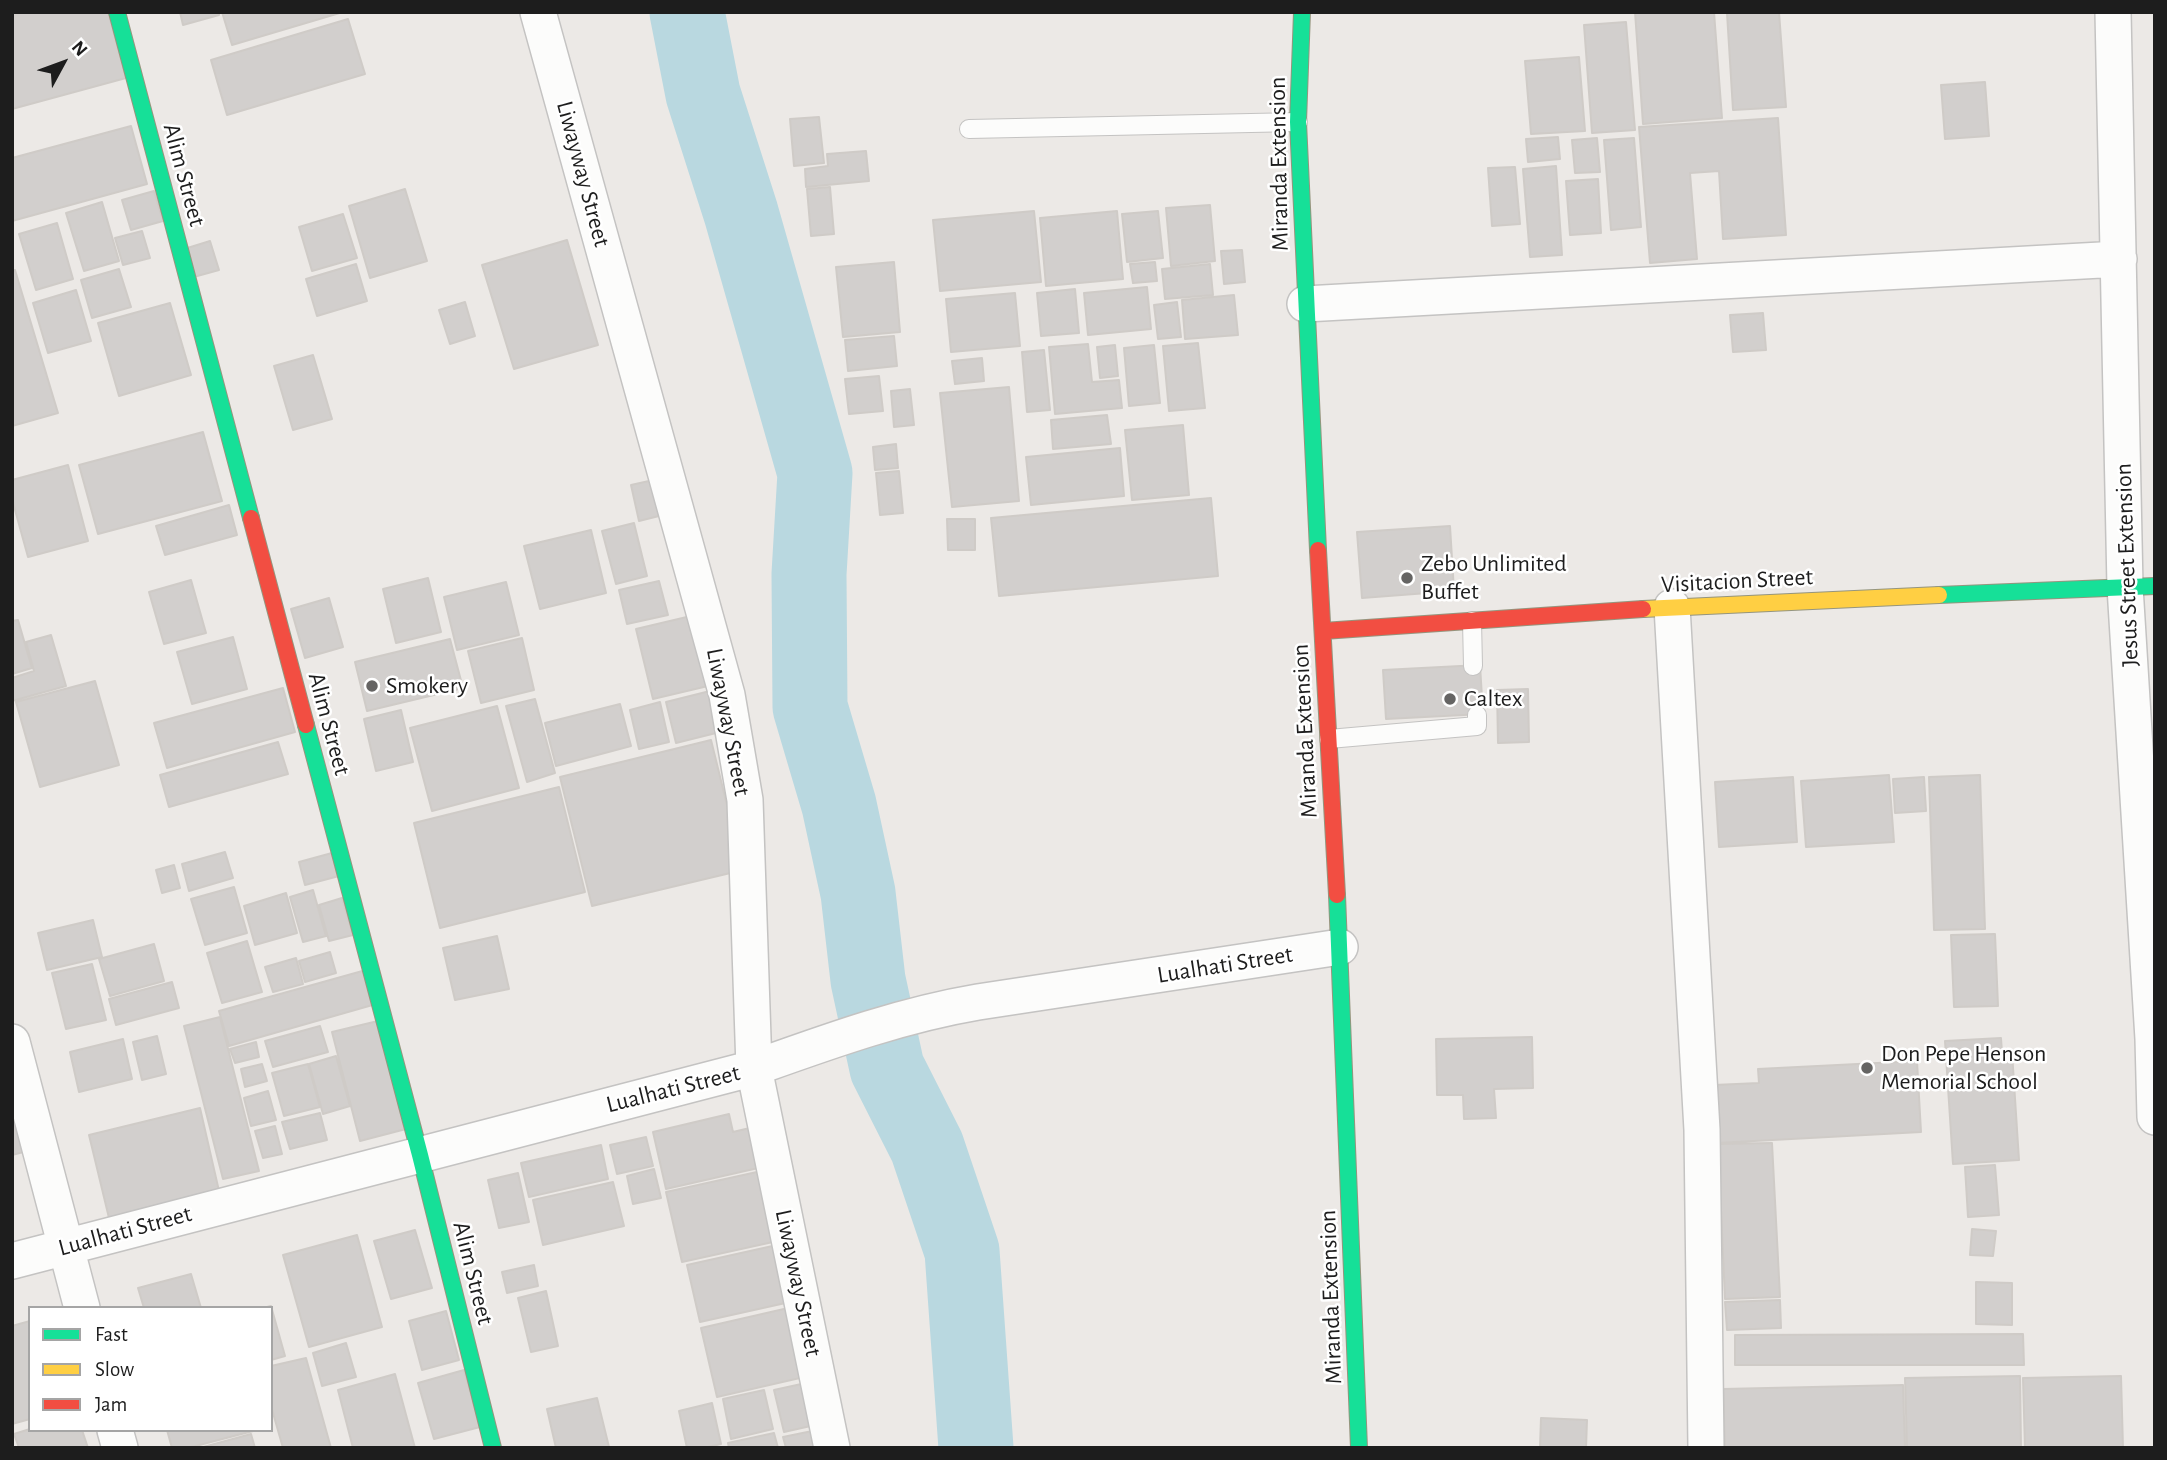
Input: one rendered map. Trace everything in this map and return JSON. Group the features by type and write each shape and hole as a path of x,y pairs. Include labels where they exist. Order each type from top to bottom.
{"street":[{"name":"Alim Street","path":"117,12 420,1155 493,1448"},
{"name":"Liwayway Street","path":"538,12 727,695 744,800 754,1069 832,1448"},
{"name":"Miranda Extension","path":"1302,12 1298,122 1305,304 1340,947 1359,1448"},
{"name":"Jesus Street Extension","path":"2113,12 2119,259 2140,587 2155,1117"},
{"path":"1305,304 2119,259"},
{"name":"Visitacion Street","path":"1323,631 1672,607 2140,587"},
{"path":"1672,607 1702,1130 1706,1448"},
{"name":"Lualhati Street","path":"12,1261 754,1069 820,1044 920,1013 1340,947"},
{"path":"12,1042 81,1306"}],"lane":[{"path":"969,129 1298,122"},
{"path":"1472,621 1473,666"},
{"path":"1328,739 1477,726 1477,715"}],"building":[{"path":"12,12 108,12 126,78 12,109"},
{"path":"180,12 219,12 219,15 183,25"},
{"path":"222,12 343,12 232,45"},
{"path":"1635,12 1714,12 1722,118 1643,124"},
{"path":"1779,12 1786,107 1733,110 1727,13"},
{"path":"348,19 365,74 227,115 211,60"},
{"path":"1626,22 1635,130 1592,133 1584,25"},
{"path":"1579,57 1585,131 1531,134 1525,61"},
{"path":"1985,82 1989,136 1945,139 1941,85"},
{"path":"819,117 824,163 794,166 790,119"},
{"path":"1778,118 1786,235 1723,239 1719,171 1690,173 1697,259 1650,263 1639,127"},
{"path":"131,126 147,184 12,221 12,158"},
{"path":"1558,137 1560,159 1528,162 1526,139"},
{"path":"1597,138 1600,172 1575,173 1572,140"},
{"path":"1634,138 1641,227 1611,230 1604,140"},
{"path":"866,151 869,181 806,187 805,169 828,166 827,154"},
{"path":"1556,166 1562,255 1530,257 1523,169"},
{"path":"1515,167 1520,224 1492,226 1488,168"},
{"path":"1598,179 1601,233 1570,235 1566,181"},
{"path":"830,187 834,234 811,236 807,189"},
{"path":"405,189 427,261 370,278 349,206"},
{"path":"154,191 163,221 131,230 122,200"},
{"path":"102,202 119,261 84,271 66,213"},
{"path":"1210,205 1215,261 1171,266 1166,208"},
{"path":"1034,211 1041,282 940,291 933,220"},
{"path":"1117,211 1123,279 1046,286 1040,218"},
{"path":"1158,211 1163,258 1127,262 1122,214"},
{"path":"343,214 357,258 312,271 299,227"},
{"path":"57,223 73,279 36,290 19,234"},
{"path":"142,231 150,258 123,265 115,238"},
{"path":"567,240 598,345 514,369 482,265"},
{"path":"210,241 219,270 190,278 181,250"},
{"path":"1242,250 1245,282 1224,284 1221,251"},
{"path":"894,262 900,332 843,337 836,267"},
{"path":"1155,262 1157,281 1133,283 1130,264"},
{"path":"356,264 367,301 317,316 306,279"},
{"path":"1210,264 1213,295 1165,299 1162,269"},
{"path":"119,269 131,307 92,318 81,280"},
{"path":"15,270 58,413 12,426 12,271"},
{"path":"1147,287 1151,329 1088,335 1084,293"},
{"path":"1075,289 1079,333 1041,336 1037,293"},
{"path":"76,290 91,341 48,353 33,303"},
{"path":"1015,293 1020,346 951,352 946,299"},
{"path":"1234,295 1238,335 1185,339 1182,300"},
{"path":"465,302 475,336 450,344 439,310"},
{"path":"1177,302 1181,337 1158,339 1154,305"},
{"path":"170,303 191,375 119,396 98,323"},
{"path":"1763,313 1766,350 1733,352 1730,315"},
{"path":"894,336 897,366 848,371 845,340"},
{"path":"1198,343 1205,408 1169,411 1163,346"},
{"path":"1088,344 1092,382 1119,380 1122,408 1055,414 1049,347"},
{"path":"1115,345 1118,376 1100,378 1097,347"},
{"path":"1154,345 1160,403 1129,406 1124,348"},
{"path":"1044,350 1050,410 1027,412 1022,352"},
{"path":"313,355 332,419 293,430 274,366"},
{"path":"982,358 984,381 955,384 952,361"},
{"path":"879,376 883,411 849,414 845,379"},
{"path":"1009,387 1019,501 952,507 940,393"},
{"path":"910,389 914,425 894,427 891,391"},
{"path":"1107,415 1111,444 1053,449 1051,420"},
{"path":"1183,425 1189,495 1132,500 1125,430"},
{"path":"203,432 222,501 98,534 79,465"},
{"path":"896,444 898,468 875,470 873,447"},
{"path":"1120,448 1124,496 1031,505 1026,457"},
{"path":"68,465 88,541 28,557 12,499 12,480"},
{"path":"899,471 903,513 880,515 876,473"},
{"path":"658,479 667,514 639,521 631,485"},
{"path":"1211,498 1218,576 999,596 991,518"},
{"path":"229,505 237,535 165,555 156,526"},
{"path":"947,519 975,519 975,550 948,550"},
{"path":"634,523 647,576 616,584 602,531"},
{"path":"1450,526 1454,591 1362,598 1357,532"},
{"path":"591,530 606,593 540,609 524,546"},
{"path":"428,578 441,632 396,643 383,589"},
{"path":"191,580 206,633 164,644 149,592"},
{"path":"659,581 668,615 627,624 619,590"},
{"path":"506,582 519,635 457,650 444,597"},
{"path":"329,598 343,647 305,658 291,609"},
{"path":"691,616 708,686 653,699 636,629"},
{"path":"18,620 32,668 12,674 12,621"},
{"path":"51,635 66,686 12,701 12,678 34,671 26,642"},
{"path":"233,637 247,689 192,704 177,652"},
{"path":"522,638 534,690 481,703 468,651"},
{"path":"450,639 463,688 367,711 355,662"},
{"path":"1480,665 1483,714 1386,719 1383,670"},
{"path":"95,681 119,765 40,787 16,702"},
{"path":"283,688 295,732 167,768 154,723"},
{"path":"1528,689 1529,742 1498,743 1497,690"},
{"path":"714,690 724,731 676,743 666,702"},
{"path":"535,699 555,773 527,782 506,706"},
{"path":"660,702 669,742 639,749 630,710"},
{"path":"620,704 631,746 556,766 545,723"},
{"path":"497,706 519,788 432,811 410,728"},
{"path":"401,710 413,762 376,771 364,719"},
{"path":"711,740 743,870 592,906 560,777"},
{"path":"278,742 288,774 169,807 160,775"},
{"path":"1889,775 1894,842 1806,847 1801,781"},
{"path":"1980,775 1985,929 1934,930 1929,777"},
{"path":"1793,777 1797,842 1719,847 1715,782"},
{"path":"1924,777 1926,811 1895,813 1893,779"},
{"path":"559,787 585,892 440,928 414,823"},
{"path":"225,852 233,878 189,891 182,864"},
{"path":"332,853 339,876 305,885 299,862"},
{"path":"174,865 180,888 162,893 156,870"},
{"path":"234,887 247,933 205,945 191,899"},
{"path":"313,890 326,936 303,942 290,897"},
{"path":"286,893 297,933 255,945 244,906"},
{"path":"342,898 353,935 329,941 319,905"},
{"path":"93,920 102,957 47,970 38,933"},
{"path":"1995,934 1998,1006 1954,1007 1951,935"},
{"path":"497,936 509,989 455,1000 443,948"},
{"path":"247,941 262,992 222,1003 207,953"},
{"path":"154,944 164,981 110,996 99,959"},
{"path":"330,952 336,973 305,982 299,961"},
{"path":"296,958 303,984 273,992 265,967"},
{"path":"92,964 106,1020 66,1029 52,973"},
{"path":"366,970 376,1004 229,1046 219,1011"},
{"path":"172,982 179,1008 116,1025 109,999"},
{"path":"220,1017 259,1171 223,1179 184,1026"},
{"path":"378,1021 406,1129 360,1141 332,1032"},
{"path":"320,1026 328,1052 273,1067 265,1041"},
{"path":"157,1036 166,1074 142,1080 133,1042"},
{"path":"1532,1037 1533,1088 1494,1089 1496,1118 1464,1119 1463,1095 1437,1095 1436,1039"},
{"path":"2001,1038 2002,1053 2012,1052 2019,1160 1953,1164 1945,1041"},
{"path":"123,1039 132,1079 79,1092 70,1052"},
{"path":"256,1042 259,1057 235,1063 230,1049"},
{"path":"336,1056 350,1106 323,1114 309,1064"},
{"path":"1917,1061 1921,1132 1717,1143 1714,1085 1759,1083 1758,1069"},
{"path":"262,1064 267,1081 245,1087 241,1069"},
{"path":"308,1064 320,1107 284,1116 272,1073"},
{"path":"12,1079 31,1150 12,1155"},
{"path":"268,1091 276,1120 251,1126 244,1098"},
{"path":"200,1108 219,1191 109,1218 89,1135"},
{"path":"320,1113 327,1140 290,1149 282,1122"},
{"path":"729,1114 733,1132 758,1126 767,1166 666,1189 653,1132"},
{"path":"275,1126 282,1154 263,1158 255,1131"},
{"path":"646,1137 653,1166 617,1174 610,1145"},
{"path":"1772,1143 1780,1297 1725,1299 1718,1144"},
{"path":"601,1145 608,1179 529,1197 521,1163"},
{"path":"1995,1165 1999,1215 1968,1217 1965,1167"},
{"path":"654,1169 661,1198 633,1204 627,1176"},
{"path":"766,1170 782,1240 682,1262 666,1192"},
{"path":"518,1173 529,1222 499,1228 488,1180"},
{"path":"613,1182 624,1226 543,1245 533,1200"},
{"path":"1972,1229 1996,1231 1993,1256 1970,1255"},
{"path":"415,1230 432,1288 391,1299 374,1241"},
{"path":"357,1235 382,1327 309,1347 283,1255"},
{"path":"777,1245 790,1302 700,1322 687,1265"},
{"path":"534,1265 538,1286 507,1293 502,1272"},
{"path":"191,1274 200,1306 143,1306 138,1288"},
{"path":"1976,1282 2012,1283 2012,1325 1976,1324"},
{"path":"546,1291 558,1346 531,1352 518,1298"},
{"path":"1780,1300 1781,1328 1727,1330 1725,1302"},
{"path":"797,1306 813,1375 717,1397 701,1328"},
{"path":"446,1311 459,1360 422,1370 409,1321"},
{"path":"273,1313 285,1356 273,1359"},
{"path":"28,1322 28,1420 12,1424 12,1326"},
{"path":"2023,1334 2024,1365 1735,1365 1735,1335"},
{"path":"346,1343 356,1377 322,1386 313,1353"},
{"path":"306,1358 331,1448 283,1448 273,1413 273,1366"},
{"path":"464,1370 480,1427 434,1439 418,1383"},
{"path":"395,1374 415,1448 353,1448 338,1390"},
{"path":"2020,1376 2021,1448 1907,1448 1905,1378"},
{"path":"2121,1376 2123,1448 2025,1448 2023,1378"},
{"path":"815,1381 824,1423 784,1432 774,1390"},
{"path":"1903,1385 1905,1448 1725,1448 1723,1389"},
{"path":"764,1390 773,1429 731,1439 723,1399"},
{"path":"597,1398 609,1447 556,1448 547,1409"},
{"path":"712,1403 721,1444 687,1448 679,1411"},
{"path":"1541,1418 1587,1420 1586,1448 1540,1448"},
{"path":"822,1429 826,1448 786,1448 783,1437"},
{"path":"28,1430 28,1432 83,1432 88,1448 19,1448 14,1434"},
{"path":"168,1432 249,1432 188,1448 172,1448"},
{"path":"774,1433 778,1448 729,1448 728,1443"},
{"path":"251,1434 255,1448 200,1448"}],"waterway":[{"path":"687,12 703,94 741,213 815,473 809,574 810,707 839,805 858,893 868,980 887,1068 927,1147 962,1251 976,1448"}],"traffic: fast":[{"path":"117,12 251,518"},
{"path":"1302,12 1298,122 1318,550"},
{"path":"1939,595 2155,586"},
{"path":"306,725 420,1155 493,1448"},
{"path":"1337,895 1359,1448"}],"traffic: slow":[{"path":"1643,609 1939,595"}],"traffic: jam":[{"path":"251,518 306,725"},
{"path":"1318,550 1337,895"},
{"path":"1323,631 1643,609"}],"place":[{"name":"Zebo Unlimited Buffet","path":"1407,578"},
{"name":"Smokery","path":"372,686"},
{"name":"Caltex","path":"1450,699"},
{"name":"Don Pepe Henson Memorial School","path":"1867,1068"}]}
